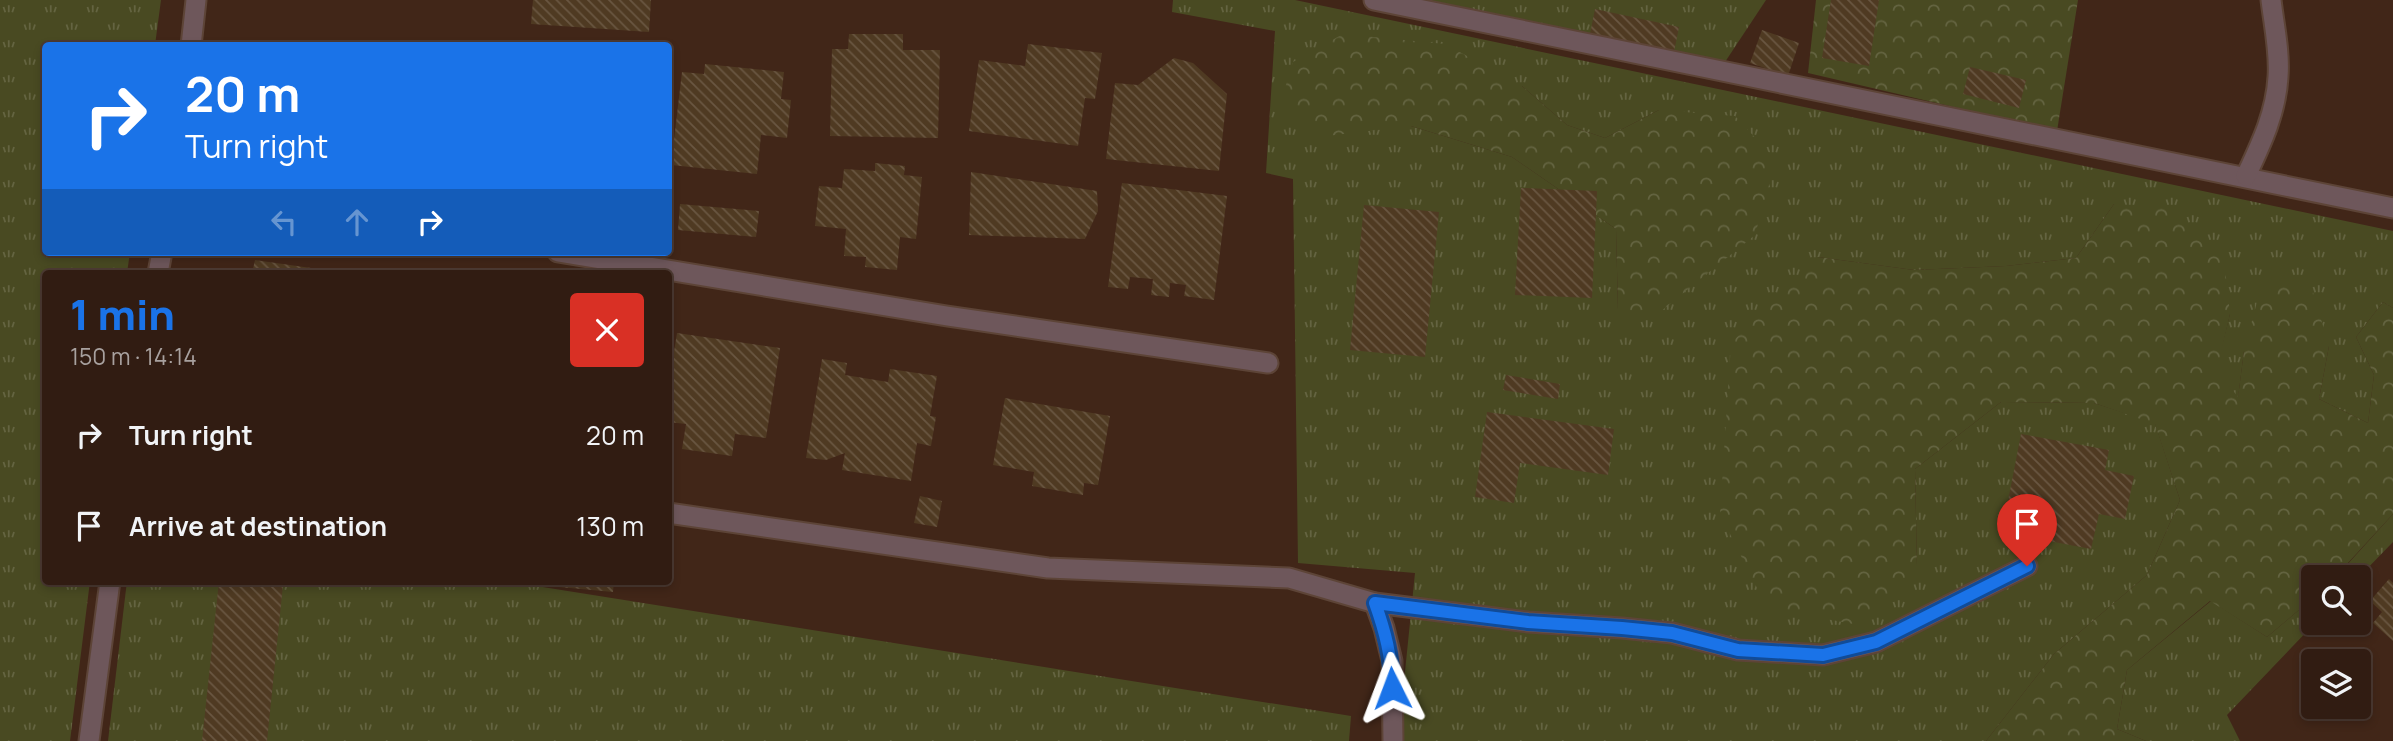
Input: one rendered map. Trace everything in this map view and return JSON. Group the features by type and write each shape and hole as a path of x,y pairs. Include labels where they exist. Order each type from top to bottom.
{"street":[{"path":"191,42 196,0"},
{"path":"1374,0 2393,208"},
{"path":"2246,176 2269,125 2279,74 2271,0"},
{"path":"582,256 668,270"},
{"path":"672,271 960,318 1268,363"},
{"path":"672,514 1048,568 1289,578 1375,603 1528,622 1672,633 1738,650 1823,655 1876,642 2027,566"},
{"path":"89,741 109,585"},
{"path":"1375,603 1392,661 1393,741"}],"green space":[{"path":"0,0 161,0 155,42 42,42 42,256 129,256 127,270 42,270 42,585 90,585 70,741 0,741"},
{"path":"1173,0 1295,0 2393,231 2393,308 2383,302 2356,337 2374,375 2368,423 2319,399 2329,346 2244,351 2238,398 2216,370 2230,314 2114,204 2076,258 2006,266 1914,270 1818,257 1917,567 1915,469 2001,402 2094,403 2155,423 2180,500 2147,575 2054,654 1986,741 1398,741 1415,573 1298,563 1293,179 1266,173 1275,31 1172,12","holes":["1522,86 1567,125 1605,138 1659,110 1618,310 1616,229 1512,157 1411,126"]},
{"path":"1412,0 1766,0 1723,65"},
{"path":"1816,0 2078,0 2057,131 1808,73"},
{"path":"1343,34 1445,44 1522,86 1567,125 1605,138 1659,110 1735,116 1776,160 1755,235 1655,316 1618,310 1616,229 1512,157 1411,126 1318,137 1282,98 1293,62"},
{"path":"2114,204 2169,208 2224,259 2230,314 2217,370 2238,397 2244,351 2262,283 2312,289 2329,346 2319,399 2368,423 2374,375 2356,337 2383,302 2393,308 2393,514 2346,565 2301,565 2301,608 2267,637 2210,601 2127,670 2117,729 2146,741 1986,741 2054,654 2147,575 2180,500 2155,424 2094,403 2001,402 1915,469 1917,567 1864,626 1767,608 1720,514 1731,343 1818,257 1914,270 2006,266 2076,258"},
{"path":"2393,514 2393,542 2371,565 2347,565"},
{"path":"127,585 530,585 1351,716 1349,741 108,741"},
{"path":"2211,601 2267,637 2301,608 2301,635 2304,635 2227,715 2240,741 2146,741 2117,729 2127,670"}],"building":[{"path":"533,0 651,0 649,32 531,24"},
{"path":"1831,0 1879,0 1869,66 1822,58"},
{"path":"1595,9 1679,27 1674,52 1590,34"},
{"path":"1762,30 1799,43 1788,76 1750,63"},
{"path":"849,34 903,34 903,50 940,50 938,138 830,136 832,49 848,49"},
{"path":"1028,44 1102,53 1095,99 1085,98 1078,146 969,131 979,60 1025,66"},
{"path":"1174,58 1193,63 1227,94 1219,171 1106,159 1115,83 1138,85"},
{"path":"705,64 784,72 781,99 791,100 787,138 761,135 757,174 672,165 682,72 704,74"},
{"path":"1970,67 2026,80 2019,108 1963,94"},
{"path":"875,163 905,166 904,175 922,177 916,239 900,237 897,270 865,267 866,257 844,256 846,229 815,226 819,186 842,188 844,169 875,171"},
{"path":"971,172 1097,191 1098,211 1085,239 969,235"},
{"path":"1122,183 1227,196 1214,300 1184,296 1186,285 1170,283 1169,297 1151,295 1153,279 1130,277 1128,289 1108,287"},
{"path":"1521,188 1597,191 1592,298 1515,295"},
{"path":"680,204 759,211 756,237 678,230"},
{"path":"1364,205 1439,212 1425,357 1350,350"},
{"path":"255,260 325,270 253,270"},
{"path":"677,333 780,348 766,438 735,434 732,456 682,449 686,424 672,422 672,364"},
{"path":"822,359 847,363 845,375 888,382 890,369 937,376 930,416 936,417 931,446 917,443 911,481 842,470 845,453 826,460 806,458"},
{"path":"1506,375 1560,384 1558,399 1503,390"},
{"path":"1005,398 1110,416 1098,485 1084,483 1083,495 1032,486 1034,472 993,465"},
{"path":"1487,412 1614,429 1608,475 1520,463 1514,503 1475,497"},
{"path":"2021,434 2109,450 2105,470 2134,476 2125,519 2099,514 2091,549 2002,532"},
{"path":"920,496 942,501 937,527 914,523"},
{"path":"2389,579 2393,583 2393,641 2373,623 2382,612 2371,600"},
{"path":"219,585 283,585 267,741 202,741"},
{"path":"548,585 614,585 613,592"}],"route":[{"path":"1392,688 1392,661 1375,603 1528,622 1672,633 1738,650 1823,655 1876,642 2027,566"}]}
